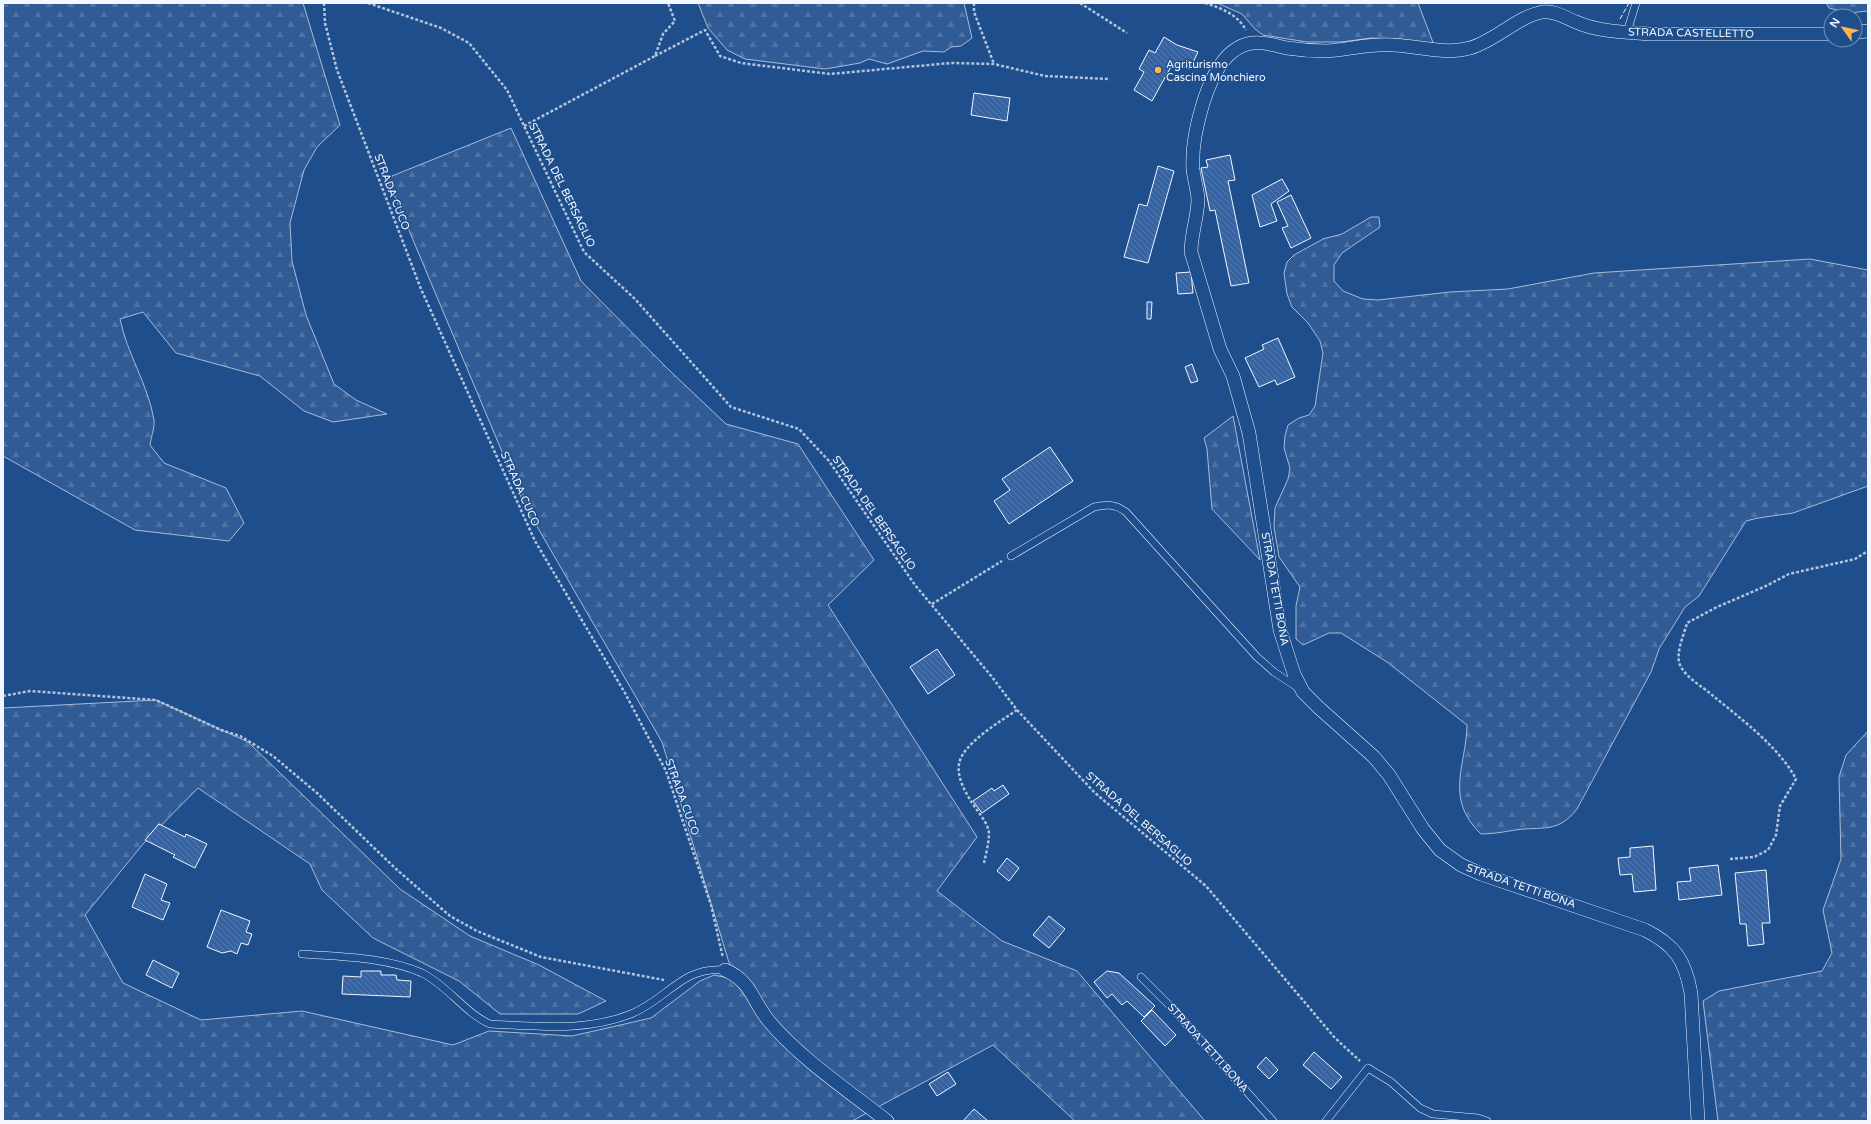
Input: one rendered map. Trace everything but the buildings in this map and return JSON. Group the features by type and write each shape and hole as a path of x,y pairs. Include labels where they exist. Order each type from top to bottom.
{"street":[{"name":"STRADA CASTELLETTO","path":"1253,42 1312,51 1327,51 1375,44 1439,51 1458,51 1487,41 1527,18 1542,12 1558,14 1595,29 1649,34 1823,34"},
{"name":"STRADA TETTI BONA","path":"1253,42 1242,46 1225,59 1217,72 1202,109 1193,147 1193,170 1198,200 1191,239 1191,252 1220,349 1233,376 1249,433 1280,630 1288,661 1303,692 1374,757 1390,775 1423,829 1440,850 1461,865 1481,874 1645,930 1659,937 1672,948 1682,961 1688,975 1691,993 1698,1121"},
{"path":"725,970 737,975 745,983 768,1020 801,1053 887,1121"}],"lane":[{"path":"1627,32 1636,3"},
{"path":"1011,556 1094,507 1107,504 1118,506 1126,512 1257,657 1274,672 1303,692"},
{"path":"302,954 384,962 422,973 458,999 478,1019 490,1024 577,1027 604,1022 637,1011 697,972 713,969 725,970"},
{"name":"STRADA TETTI BONA","path":"1141,977 1172,1008 1273,1121"},
{"path":"1326,1121 1368,1068 1391,1082 1420,1108 1433,1114 1478,1118 1487,1121"}],"path":[{"name":"STRADA CUCO","path":"324,3 325,23 337,70 421,290 535,541 625,693 666,771 711,906 725,970"},
{"name":"STRADA DEL BERSAGLIO","path":"368,3 441,28 469,43 507,90 584,252 635,299 731,407 799,429 829,461 915,585 992,677 1017,710 1095,793 1206,886 1330,1032 1368,1068"},
{"path":"655,56 663,34 675,21 668,3"},
{"path":"974,3 974,12 994,64"},
{"path":"1080,3 1128,33"},
{"path":"1205,3 1220,8 1235,16 1243,24 1253,42"},
{"path":"524,126 705,30 720,56 741,63 830,74 951,63 994,64 1045,76 1108,79"},
{"path":"1730,859 1754,857 1768,850 1776,835 1780,806 1796,779 1788,764 1783,759 1741,719 1686,674 1680,664 1680,649 1687,623 1717,607 1766,586 1789,574 1855,559 1868,551"},
{"path":"932,604 1011,556"},
{"path":"3,696 30,691 156,700 220,730 240,736 274,756 317,793 396,869 444,911 470,927 541,957 656,979 682,981"},
{"path":"984,863 989,833 987,826 965,792 959,775 959,763 963,754 982,734 1017,710"}],"green space":[{"path":"3,3 303,3 340,125 317,147 304,170 290,223 292,261 306,315 334,384 356,400 387,414 333,422 304,411 260,376 176,353 143,312 120,319 127,344 151,407 154,423 150,445 164,463 226,488 244,523 229,541 135,530 3,456"},
{"path":"698,3 964,3 972,38 961,46 951,47 944,52 923,51 887,64 869,59 860,63 825,69 745,59 727,50 708,28"},
{"path":"1217,3 1418,3 1434,45 1401,39 1371,38 1341,42 1307,42 1263,35 1255,29 1242,14"},
{"path":"1826,3 1868,3 1868,11 1863,12 1863,8 1829,8"},
{"path":"511,128 581,281 668,369 726,424 798,444 874,560 828,605 977,837 937,891 1002,941 1077,971 1205,1121 1075,1121 993,1045 852,1121 3,1121 3,708 156,700 248,742 400,889 470,936 539,965 606,1001 578,1014 500,1014 459,981 373,938 322,890 310,864 198,788 143,844 85,915 123,983 201,1020 302,1011 453,1045 489,1031 572,1036 651,1018 700,981 714,975 734,979 662,742 524,504 387,178"},
{"path":"1371,217 1379,217 1380,227 1342,253 1334,265 1334,281 1343,291 1363,299 1378,300 1450,292 1508,289 1594,273 1810,259 1868,270 1868,486 1793,513 1746,521 1699,596 1685,607 1659,649 1651,672 1577,809 1570,817 1556,826 1481,834 1470,821 1463,808 1460,795 1461,768 1467,725 1387,662 1341,633 1329,633 1303,645 1296,639 1296,606 1300,587 1279,557 1274,527 1275,508 1288,479 1290,468 1284,448 1288,425 1299,418 1309,415 1315,406 1323,353 1320,341 1308,323 1292,307 1287,294 1284,273 1287,262 1294,255 1323,239 1342,234"},
{"path":"1233,416 1260,560 1212,509 1207,449 1204,438"},
{"path":"1868,731 1868,1121 1718,1121 1703,1001 1719,991 1822,971 1832,953 1823,910 1841,859 1839,777 1846,755"}],"fence":[{"path":"1620,19 1629,3"}],"place":[{"name":"Agriturismo Cascina Monchiero","path":"1158,70"}]}
